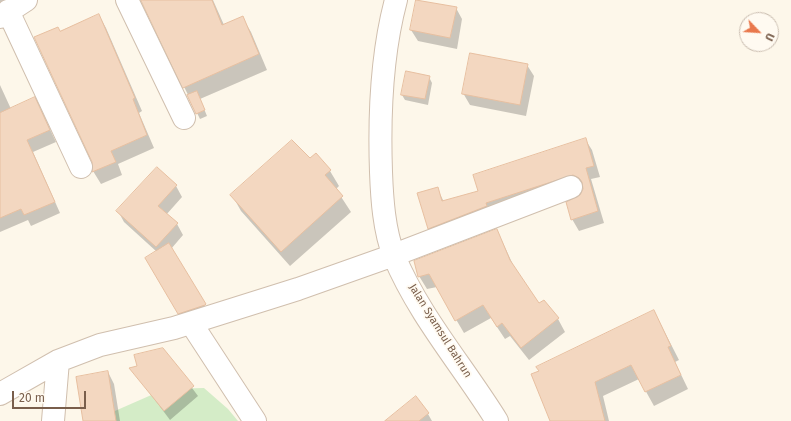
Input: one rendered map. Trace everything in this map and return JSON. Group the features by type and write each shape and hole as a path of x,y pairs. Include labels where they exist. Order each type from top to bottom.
{"street":[{"path":"127,0 184,118"},
{"name":"Jalan Syamsul Bahrun","path":"396,0 384,61 380,133 382,191 386,224 394,255 421,307 497,421"},
{"path":"12,10 82,167"},
{"path":"0,394 58,361 100,345 174,328 298,289 394,255 571,187"},
{"path":"191,323 255,421"},
{"path":"53,421 58,361"}],"green space":[{"path":"204,388 228,409 238,421 105,421 108,414 165,389"}],"building":[{"path":"141,0 212,0 222,25 243,16 259,54 183,88"},
{"path":"416,0 457,7 450,38 410,30"},
{"path":"99,14 135,98 133,99 147,135 111,151 116,162 92,172 92,162 34,37 58,27 60,31"},
{"path":"470,53 528,64 520,105 462,94"},
{"path":"406,71 430,76 425,99 401,95"},
{"path":"197,91 205,110 196,114 187,95"},
{"path":"35,97 50,130 27,140 55,202 24,215 21,209 0,218 0,113"},
{"path":"586,138 594,166 586,168 598,211 571,220 566,202 580,195 583,189 582,182 579,178 573,175 486,203 487,206 428,229 417,193 438,187 442,201 478,191 473,175"},
{"path":"292,140 310,158 316,153 331,170 325,175 343,196 281,252 230,195"},
{"path":"157,167 177,185 158,206 178,223 156,247 116,211"},
{"path":"497,229 510,260 539,303 544,300 559,318 521,348 502,323 497,327 483,305 455,321 429,274 418,277 414,261"},
{"path":"169,243 206,304 205,305 178,314 145,258"},
{"path":"654,310 671,346 668,347 681,375 645,392 631,365 595,382 605,421 550,421 531,374 539,371 536,367"},
{"path":"163,348 194,386 164,411 129,368 137,366 134,355"},
{"path":"108,371 116,421 83,421 76,377"},
{"path":"416,396 429,413 419,421 385,421"}]}
